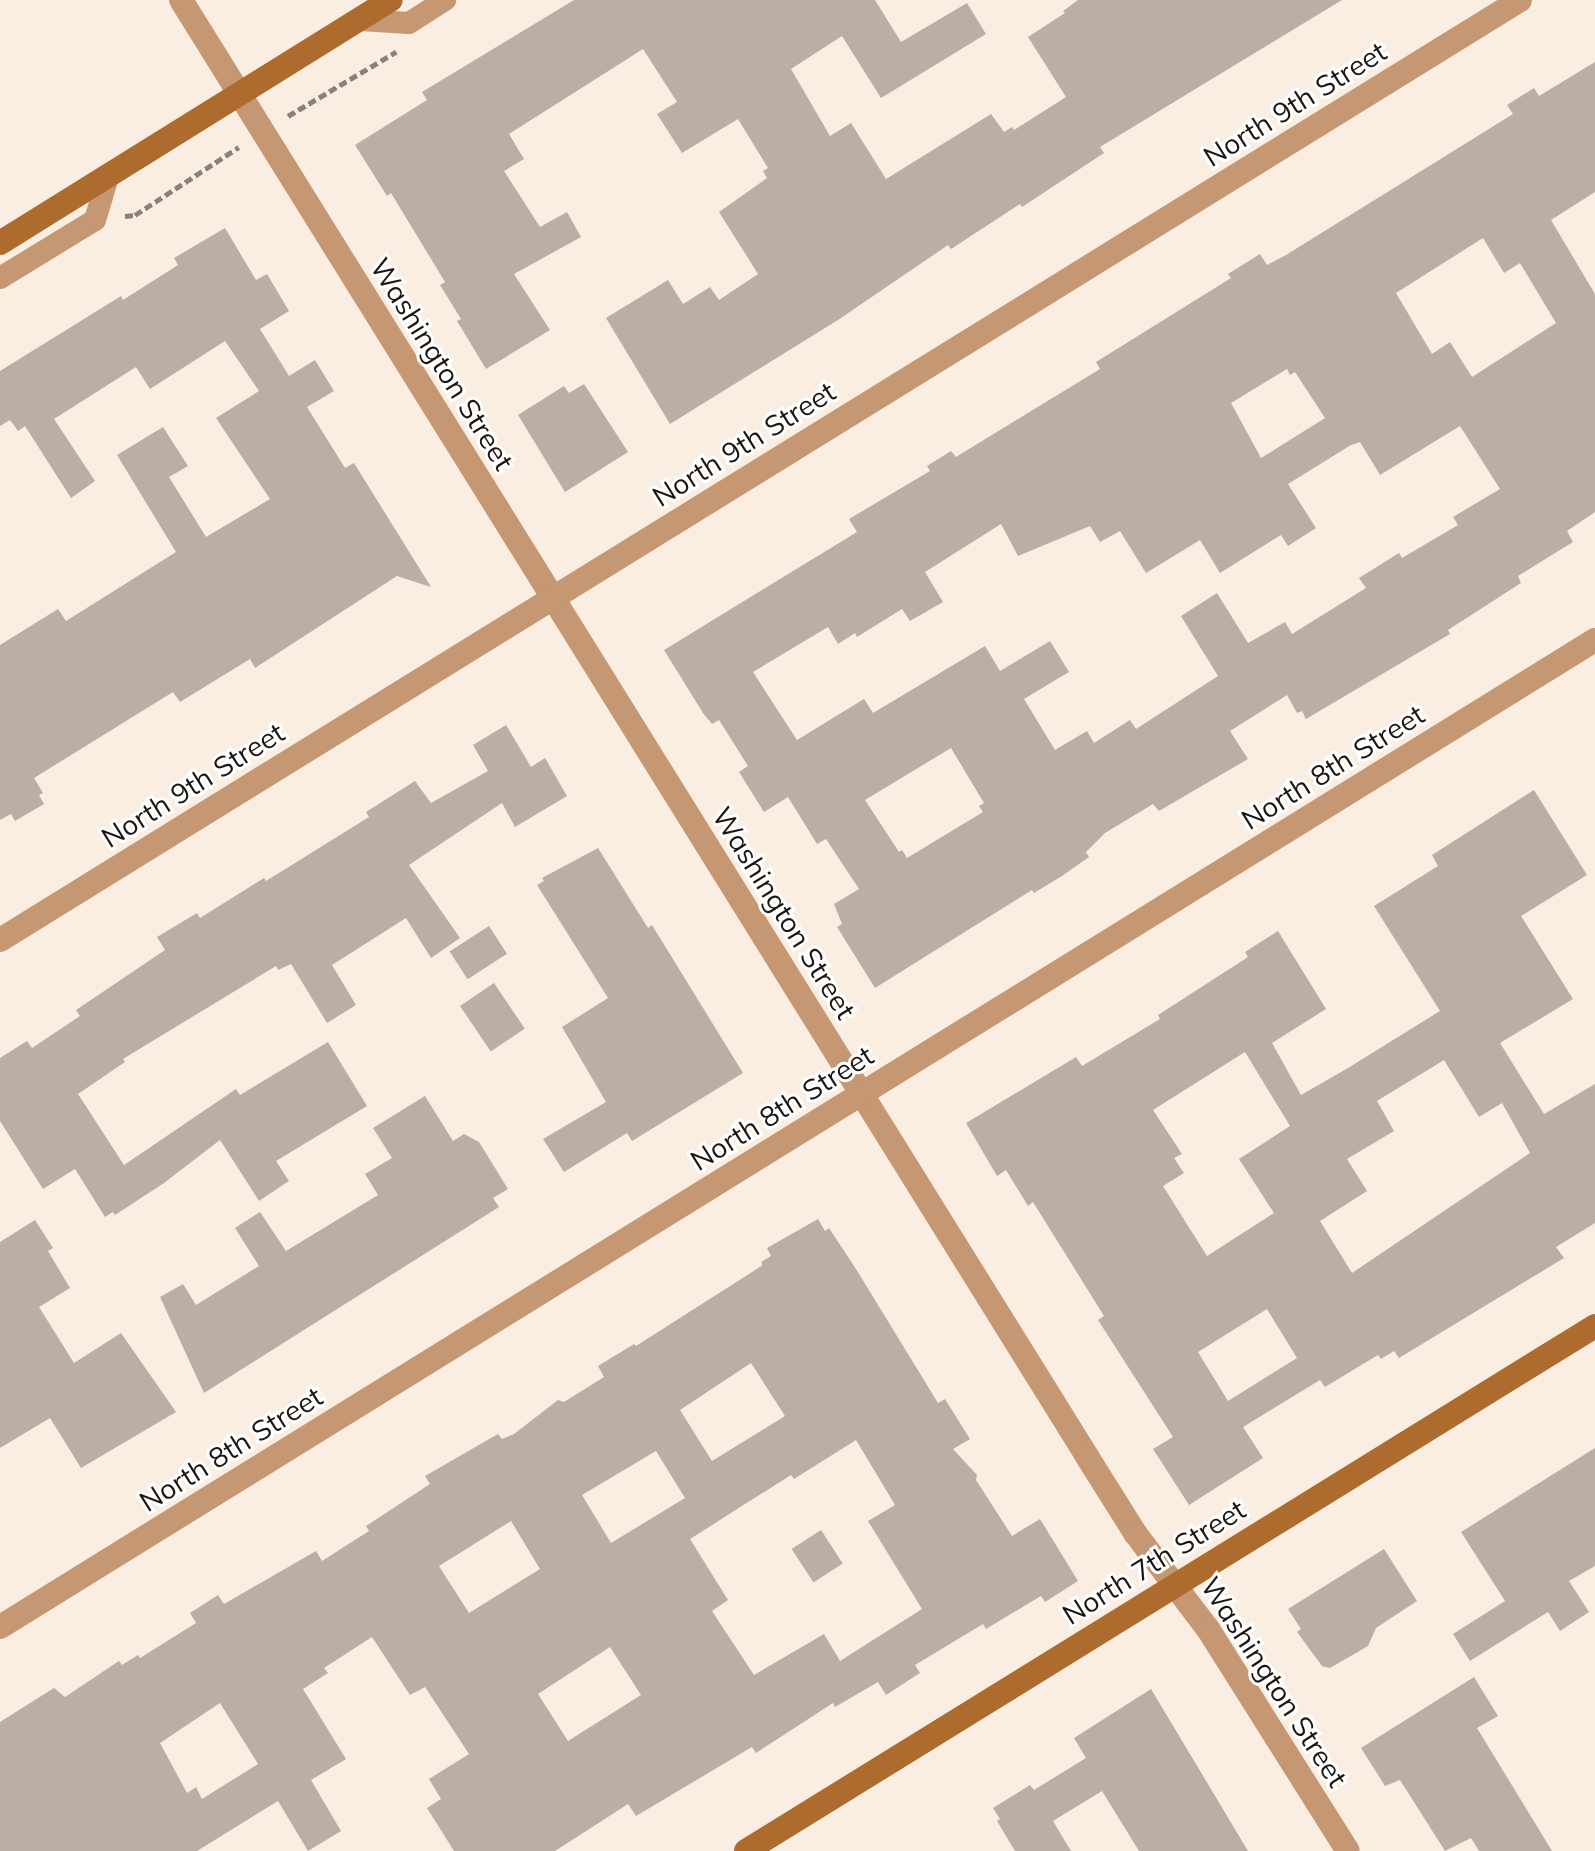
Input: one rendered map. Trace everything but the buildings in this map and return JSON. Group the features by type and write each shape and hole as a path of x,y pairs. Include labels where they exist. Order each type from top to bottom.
{"street":[{"name":"Washington Street","path":"181,0 1135,1533 1208,1629 1348,1851"},
{"path":"0,243 391,0"},
{"name":"North 9th Street","path":"0,940 1520,0"},
{"name":"North 8th Street","path":"0,1627 1595,640"},
{"name":"North 7th Street","path":"746,1851 1595,1326"}],"lane":[{"path":"360,20 409,23 445,0"},
{"path":"0,278 95,220 108,177"}],"path":[{"path":"309,103 400,50 409,23"},
{"path":"95,220 135,215 213,163"}]}
